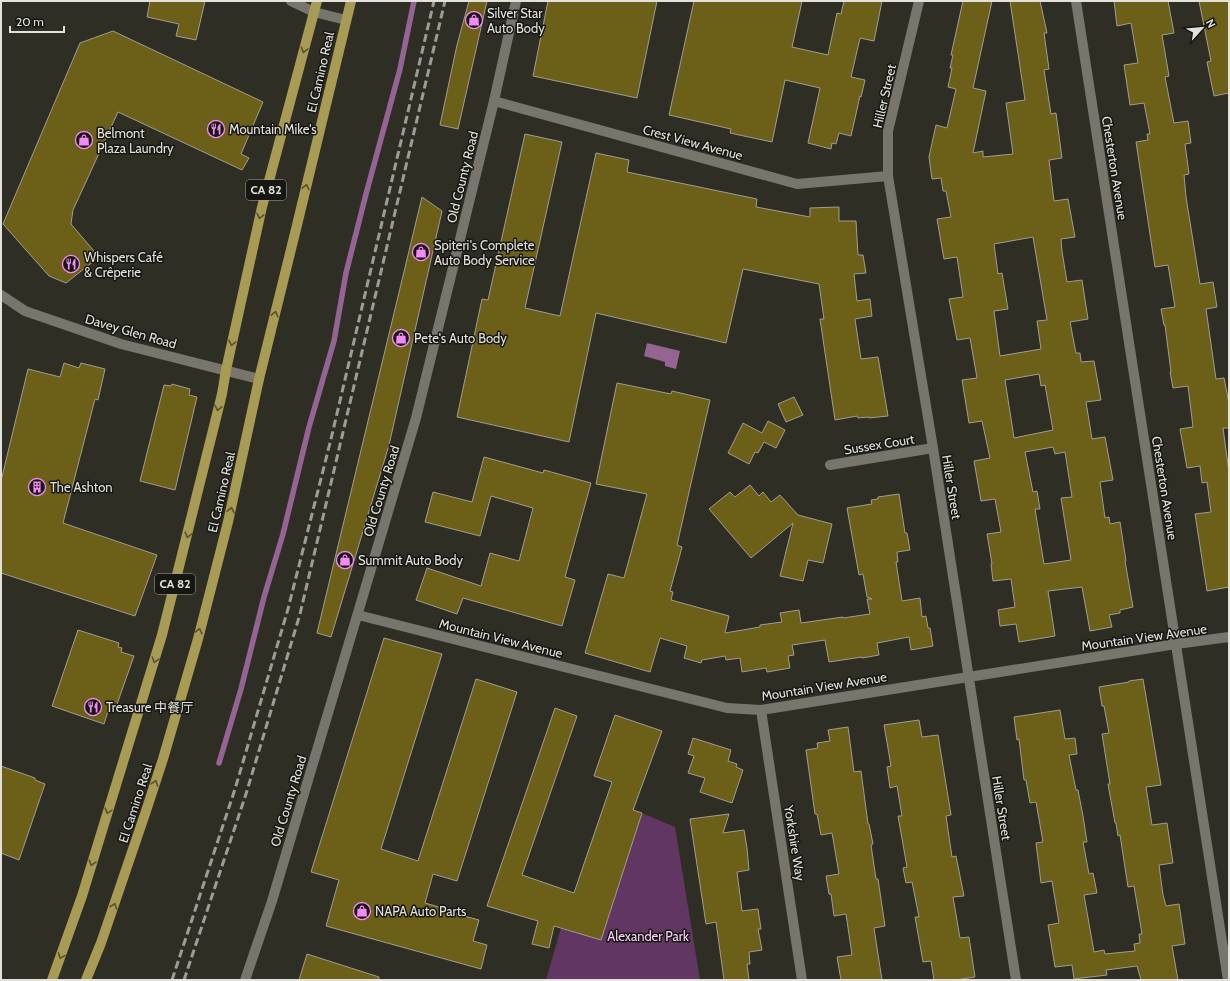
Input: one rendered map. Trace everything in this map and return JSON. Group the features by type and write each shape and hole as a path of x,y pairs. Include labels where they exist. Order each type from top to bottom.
{"main road":[{"name":"El Camino Real","path":"52,980 82,896 162,635 222,394 262,207 317,1"},
{"name":"El Camino Real","path":"86,980 101,943 146,811 182,692 228,522 259,378 351,1"}],"street":[{"path":"292,1 314,12 346,20"},
{"name":"Old County Road","path":"245,980 272,901 416,418 494,101 516,1"},
{"name":"Hiller Street","path":"920,1 888,131 888,176 933,448 1016,980"},
{"name":"Chesterton Avenue","path":"1076,1 1228,980"},
{"name":"Crest View Avenue","path":"494,101 797,184 888,176"},
{"name":"Davey Glen Road","path":"1,295 25,311 104,339 259,378"},
{"name":"Sussex Court","path":"830,465 933,448"},
{"name":"Mountain View Avenue","path":"358,615 728,708 761,710 1176,644 1229,638"},
{"name":"Yorkshire Way","path":"761,710 802,980"}],"green space":[{"name":"Alexander Park","path":"642,813 675,827 700,980 546,980 561,928 601,940"}],"shaded area":[{"path":"647,343 680,351 676,369 665,366 665,362 644,356"}],"building":[{"path":"150,1 205,1 196,40 176,36 179,24 147,17"},
{"path":"469,1 487,1 458,129 440,125 457,45"},
{"path":"548,1 657,1 637,98 533,76"},
{"path":"694,1 802,1 792,47 828,55 837,13 841,14 844,1 882,1 874,41 860,38 851,77 865,80 851,136 839,133 836,144 832,143 831,149 808,143 820,88 785,80 772,142 730,133 731,129 669,115"},
{"path":"963,1 992,1 973,88 986,91 973,153 983,151 983,157 1013,154 1006,103 1025,100 1010,1 1040,1 1047,33 1044,33 1049,69 1044,70 1051,114 1056,113 1062,158 1049,160 1054,201 1068,199 1075,237 1061,239 1067,282 1082,280 1088,319 1070,322 1076,353 1080,353 1081,362 1094,361 1101,400 1086,402 1092,439 1105,437 1113,480 1100,482 1105,518 1109,517 1110,524 1120,522 1133,607 1120,610 1120,613 1109,615 1112,627 1090,631 1082,587 1048,591 1055,636 1019,642 1016,624 1000,626 998,610 1015,607 1011,579 993,581 987,534 1001,532 995,499 981,501 974,461 990,458 982,421 969,423 962,380 977,378 970,338 957,340 949,299 963,297 957,257 944,259 937,219 951,217 946,191 943,191 941,178 932,179 929,157 936,125 947,128 956,89 948,87 952,68 950,68 953,55 951,55","holes":["1033,237 1047,320 1037,321 1041,349 1000,356 994,311 1008,309 1002,273 998,274 994,244","1039,374 1041,386 1045,385 1053,430 1014,438 1005,380","1053,447 1055,454 1065,452 1072,497 1061,498 1071,560 1044,564 1035,509 1040,509 1037,491 1033,492 1025,452"]},
{"path":"1114,1 1168,1 1174,33 1162,35 1169,76 1165,77 1174,123 1188,121 1191,143 1185,144 1189,174 1184,175 1186,197 1200,284 1213,282 1217,307 1206,309 1216,379 1224,378 1229,403 1229,428 1223,428 1229,472 1229,587 1207,591 1195,514 1211,512 1207,482 1202,483 1200,466 1187,468 1180,429 1193,427 1188,386 1173,388 1165,325 1161,309 1175,307 1168,265 1155,267 1136,142 1148,140 1147,134 1150,134 1144,103 1130,105 1124,65 1138,63 1131,23 1117,26"},
{"path":"1199,1 1229,1 1229,93 1214,96 1207,62 1211,61"},
{"path":"113,31 263,102 241,154 249,158 242,170 118,112 73,210 71,224 99,257 66,283 49,276 3,224 80,43"},
{"path":"525,134 562,142 525,308 560,316 596,153 629,160 627,172 757,199 756,207 810,217 810,208 839,207 839,221 856,221 858,255 863,255 866,273 854,274 857,301 870,299 872,316 855,319 861,359 878,357 888,416 858,418 857,416 835,420 820,319 824,319 819,284 743,269 726,343 596,313 569,442 457,417 482,299 488,300"},
{"path":"422,197 442,211 389,445 331,637 317,633"},
{"name":"The Ashton","path":"64,363 79,368 81,363 105,369 98,400 95,399 63,523 157,555 135,616 1,573 1,481 28,369 60,377"},
{"path":"617,383 671,394 672,391 710,400 677,545 682,547 670,591 673,592 671,600 729,616 725,633 760,627 760,625 782,622 780,613 799,610 801,623 870,614 867,599 872,599 867,597 863,574 859,575 847,508 872,504 871,500 878,499 878,497 899,494 905,533 907,533 910,550 897,552 898,562 896,562 902,601 920,598 922,617 926,616 933,646 911,650 909,637 877,643 879,655 829,662 825,640 792,645 794,655 788,656 790,668 767,672 766,668 742,672 740,658 726,660 725,656 702,660 701,663 684,658 687,646 660,638 650,672 585,653 608,574 624,578 647,494 596,484"},
{"path":"172,384 190,389 189,395 197,397 175,490 140,481 164,385 171,386"},
{"path":"794,397 803,415 786,422 778,404"},
{"path":"768,421 785,430 776,448 764,442 758,453 755,452 749,464 728,453 743,423 762,433"},
{"path":"484,457 543,473 544,470 591,483 565,577 575,580 562,626 463,598 457,614 416,600 427,568 481,586 490,553 519,561 533,508 491,496 480,536 425,522 433,492 472,502"},
{"path":"750,485 759,496 763,492 771,502 780,495 798,515 832,524 823,563 808,560 803,581 780,576 793,523 751,558 709,509 730,492 735,497"},
{"path":"78,630 119,643 118,647 122,648 121,652 134,656 116,707 110,705 104,724 52,706"},
{"path":"384,638 442,654 381,849 418,861 476,679 517,692 457,881 433,874 425,903 446,909 445,911 479,920 473,941 487,945 481,969 326,926 339,880 311,872"},
{"path":"1143,679 1161,785 1146,787 1152,825 1167,823 1173,863 1159,865 1163,895 1166,906 1179,904 1185,944 1172,946 1178,980 1141,980 1137,966 1106,970 1107,975 1074,979 1072,965 1055,967 1048,925 1059,923 1052,881 1041,883 1036,843 1043,842 1036,802 1030,803 1026,780 1024,780 1019,739 1017,740 1014,717 1060,710 1065,739 1075,738 1077,754 1069,755 1083,816 1087,842 1083,842 1089,874 1093,873 1097,893 1084,895 1094,952 1104,950 1105,954 1135,951 1134,944 1140,943 1139,934 1142,934 1134,886 1128,887 1120,835 1118,836 1108,784 1110,784 1102,734 1109,733 1099,687"},
{"path":"555,708 577,716 522,875 574,893 612,782 594,776 615,715 662,731 633,810 642,813 601,940 554,926 549,948 532,944 538,921 487,906"},
{"path":"919,720 922,737 938,735 951,815 946,816 952,857 956,856 964,896 953,897 960,938 969,937 975,977 955,980 934,980 931,961 923,962 915,917 919,917 912,882 906,883 903,868 907,867 898,816 902,816 897,786 890,788 887,767 891,766 884,725"},
{"path":"848,727 854,772 861,771 868,824 873,844 871,845 876,879 878,879 885,926 874,928 882,980 841,980 837,957 852,955 846,914 834,916 831,894 829,894 826,876 839,874 832,833 821,835 817,814 815,814 806,750 818,748 817,743 830,741 828,730"},
{"path":"693,738 731,750 728,761 737,764 736,767 743,770 732,803 700,792 705,778 688,773 694,756 688,754"},
{"path":"1,766 35,778 35,780 45,784 19,860 1,853"},
{"path":"729,814 723,833 744,830 747,848 749,870 737,872 742,911 758,909 761,929 758,929 762,950 749,952 750,964 747,964 749,980 724,980 716,922 706,924 690,819"},
{"path":"307,954 379,977 379,980 299,980"}],"waterway":[{"path":"219,763 241,689 264,597 283,534 309,427 334,341 346,273 400,69 414,1"}],"railway":[{"path":"172,980 235,789 288,609 331,439 434,1"},
{"path":"184,980 246,794 300,614 445,1"}],"place":[{"name":"Silver Star Auto Body","path":"474,20"},
{"name":"Mountain Mike's","path":"216,129"},
{"name":"Belmont Plaza Laundry","path":"84,140"},
{"name":"Spiteri's Complete Auto Body Service","path":"421,252"},
{"name":"Whispers Café & Crêperie","path":"71,264"},
{"name":"Pete's Auto Body","path":"401,338"},
{"name":"The Ashton","path":"37,487"},
{"name":"Summit Auto Body","path":"345,560"},
{"name":"Treasure 中餐厅","path":"93,707"},
{"name":"NAPA Auto Parts","path":"362,911"}]}
